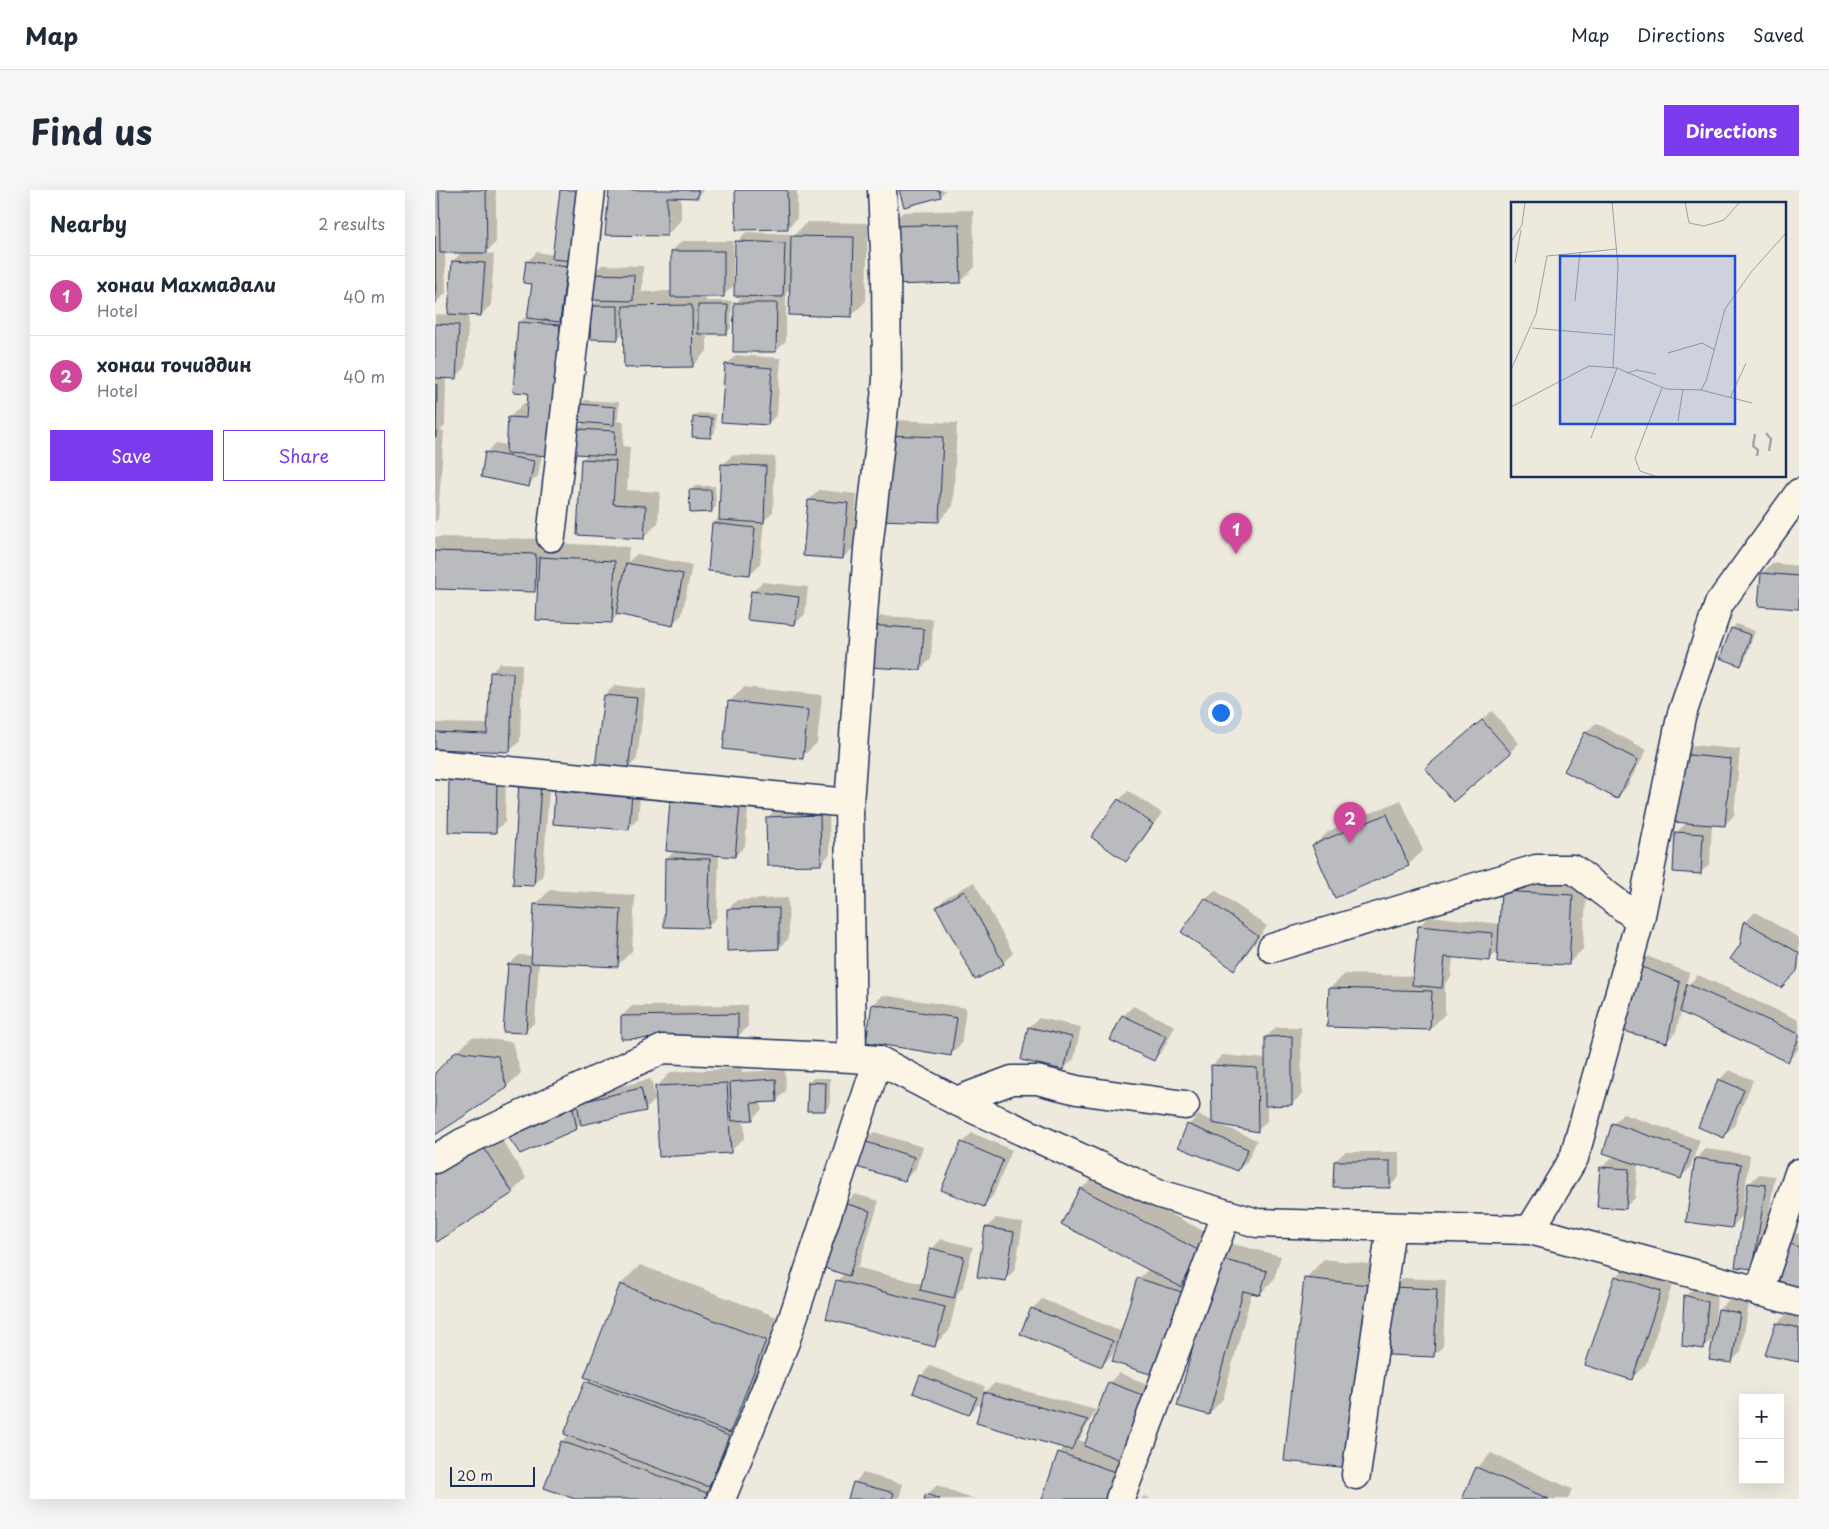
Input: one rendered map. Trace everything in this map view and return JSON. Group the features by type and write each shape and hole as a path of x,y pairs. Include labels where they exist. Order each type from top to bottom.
{"street":[{"path":"551,537 591,190"},
{"path":"721,1499 785,1342 865,1059 849,803 868,549 887,380 886,272 882,190"},
{"path":"1530,1230 1574,1158 1640,920 1681,717 1719,604 1799,493"},
{"path":"435,764 849,803"},
{"path":"1272,948 1537,869 1573,869 1640,920"},
{"path":"435,1159 462,1143 663,1049 865,1059 1160,1194 1226,1215 1257,1223 1530,1230 1799,1302"},
{"path":"956,1101 1012,1080 1037,1080 1077,1090 1185,1105"},
{"path":"1759,1292 1799,1173"},
{"path":"1120,1499 1226,1215"},
{"path":"1356,1475 1391,1227"}],"building":[{"path":"439,190 486,190 487,253 440,253"},
{"path":"560,190 582,190 574,261 552,259"},
{"path":"609,190 698,190 698,198 667,197 667,236 605,235"},
{"path":"735,190 787,190 788,229 736,230"},
{"path":"899,190 939,190 941,197 904,207"},
{"path":"959,224 961,283 889,285 887,226"},
{"path":"435,236 436,304 435,304"},
{"path":"791,236 854,237 852,317 789,315"},
{"path":"735,241 785,243 783,297 734,296"},
{"path":"671,251 724,251 724,297 671,297"},
{"path":"452,261 485,263 481,316 448,314"},
{"path":"526,261 567,267 560,322 527,318 532,284 523,283"},
{"path":"591,274 634,275 633,301 590,300"},
{"path":"734,303 777,303 776,352 733,352"},
{"path":"692,305 693,367 624,368 623,306"},
{"path":"698,305 728,305 727,334 698,334"},
{"path":"591,306 618,306 618,340 590,339"},
{"path":"518,322 560,325 551,456 506,453 508,417 526,418 528,393 513,392"},
{"path":"435,324 459,325 456,379 435,378"},
{"path":"725,364 772,368 768,425 721,422"},
{"path":"435,384 437,385 436,437 435,437"},
{"path":"579,404 615,407 614,425 578,422"},
{"path":"693,417 712,418 711,438 692,437"},
{"path":"576,429 615,431 614,456 575,454"},
{"path":"882,435 943,437 939,522 878,520"},
{"path":"485,452 534,461 529,487 481,477"},
{"path":"581,459 616,461 613,504 646,506 644,539 577,535"},
{"path":"721,464 766,466 764,523 719,520"},
{"path":"689,490 711,490 712,512 690,513"},
{"path":"808,500 848,503 843,559 803,556"},
{"path":"712,523 755,528 750,575 708,571"},
{"path":"435,551 536,554 535,592 435,589"},
{"path":"539,557 615,561 612,623 536,620"},
{"path":"626,563 683,574 673,626 616,614"},
{"path":"1761,573 1799,576 1799,609 1758,606"},
{"path":"751,591 799,597 795,625 747,620"},
{"path":"870,625 924,629 921,670 867,667"},
{"path":"1731,628 1751,635 1741,666 1720,658"},
{"path":"490,672 513,673 510,752 435,749 435,732 487,734"},
{"path":"604,695 637,698 628,770 595,767"},
{"path":"728,701 808,710 803,759 723,749"},
{"path":"1482,720 1511,753 1453,802 1425,768"},
{"path":"1585,732 1638,760 1617,799 1564,771"},
{"path":"1678,754 1731,759 1725,826 1673,822"},
{"path":"449,780 497,781 496,833 448,832"},
{"path":"519,782 541,784 534,886 513,885"},
{"path":"555,788 632,793 629,830 553,824"},
{"path":"1118,799 1153,824 1126,862 1091,837"},
{"path":"670,801 740,806 735,857 666,851"},
{"path":"1387,814 1409,866 1335,898 1312,845"},
{"path":"820,815 821,865 767,866 766,817"},
{"path":"1675,832 1703,834 1701,874 1673,872"},
{"path":"665,858 710,859 708,928 664,927"},
{"path":"964,891 1004,964 975,980 936,907"},
{"path":"1501,891 1573,895 1569,965 1497,962"},
{"path":"1205,898 1258,936 1234,970 1181,932"},
{"path":"534,904 621,909 618,967 531,963"},
{"path":"779,908 779,949 727,951 727,909"},
{"path":"1744,921 1799,953 1797,971 1781,988 1730,959 1740,945"},
{"path":"1418,926 1493,933 1490,961 1445,957 1442,988 1412,985"},
{"path":"508,964 530,965 526,1033 503,1032"},
{"path":"1637,965 1680,982 1667,1043 1620,1030"},
{"path":"1687,984 1799,1034 1788,1062 1680,1012"},
{"path":"1329,988 1432,991 1430,1030 1327,1027"},
{"path":"872,1004 957,1018 951,1056 866,1042"},
{"path":"738,1014 738,1037 621,1039 621,1016"},
{"path":"1122,1015 1166,1036 1154,1061 1110,1040"},
{"path":"1028,1027 1072,1037 1064,1070 1021,1060"},
{"path":"1292,1036 1292,1105 1265,1106 1265,1037"},
{"path":"456,1051 498,1056 507,1088 435,1135 435,1073"},
{"path":"1211,1065 1257,1068 1258,1132 1212,1123"},
{"path":"776,1079 777,1102 751,1103 753,1120 732,1121 730,1082"},
{"path":"1718,1079 1744,1090 1724,1138 1698,1127"},
{"path":"808,1082 826,1083 825,1111 807,1111"},
{"path":"727,1083 731,1153 659,1157 655,1086"},
{"path":"641,1088 646,1111 581,1125 577,1103"},
{"path":"572,1104 577,1129 520,1154 506,1134"},
{"path":"1612,1123 1691,1150 1681,1179 1603,1153"},
{"path":"1187,1124 1248,1149 1238,1171 1178,1147"},
{"path":"863,1141 914,1157 905,1181 853,1166"},
{"path":"961,1142 1003,1160 984,1207 941,1190"},
{"path":"482,1145 513,1193 437,1242 435,1239 435,1175"},
{"path":"1695,1158 1741,1164 1732,1228 1686,1222"},
{"path":"1334,1161 1390,1161 1390,1188 1333,1187"},
{"path":"1600,1167 1629,1169 1626,1209 1597,1207"},
{"path":"1748,1183 1766,1185 1753,1269 1735,1267"},
{"path":"1080,1188 1200,1251 1181,1287 1061,1224"},
{"path":"844,1203 870,1211 849,1276 824,1268"},
{"path":"985,1227 1014,1232 1006,1281 977,1277"},
{"path":"1783,1241 1799,1247 1799,1288 1775,1280"},
{"path":"930,1248 964,1257 954,1298 920,1290"},
{"path":"1217,1258 1267,1271 1260,1295 1243,1291 1209,1415 1177,1406"},
{"path":"1615,1276 1661,1291 1632,1380 1585,1365"},
{"path":"1137,1278 1182,1292 1156,1376 1112,1362"},
{"path":"1304,1278 1369,1285 1349,1468 1284,1461"},
{"path":"836,1280 945,1307 935,1347 826,1319"},
{"path":"620,1284 766,1340 730,1433 584,1377"},
{"path":"1392,1287 1437,1289 1434,1357 1389,1355"},
{"path":"1684,1295 1708,1302 1704,1349 1682,1346"},
{"path":"1031,1308 1113,1341 1102,1367 1020,1334"},
{"path":"1718,1309 1740,1313 1732,1363 1709,1360"},
{"path":"1776,1323 1799,1328 1799,1362 1765,1355"},
{"path":"920,1375 977,1397 969,1415 913,1393"},
{"path":"585,1381 729,1436 709,1487 564,1434"},
{"path":"1108,1382 1145,1396 1121,1460 1084,1446"},
{"path":"984,1392 1088,1420 1071,1450 976,1423"},
{"path":"561,1441 707,1493 705,1499 575,1499 544,1488"},
{"path":"1058,1452 1115,1472 1105,1499 1042,1499"},
{"path":"1476,1467 1549,1499 1462,1499"},
{"path":"853,1482 894,1493 892,1499 848,1499"},
{"path":"926,1494 940,1499 924,1499"}],"place":[{"name":"хонаи Махмадали","path":"1236,554"},
{"name":"хонаи точиддин","path":"1350,843"}]}
